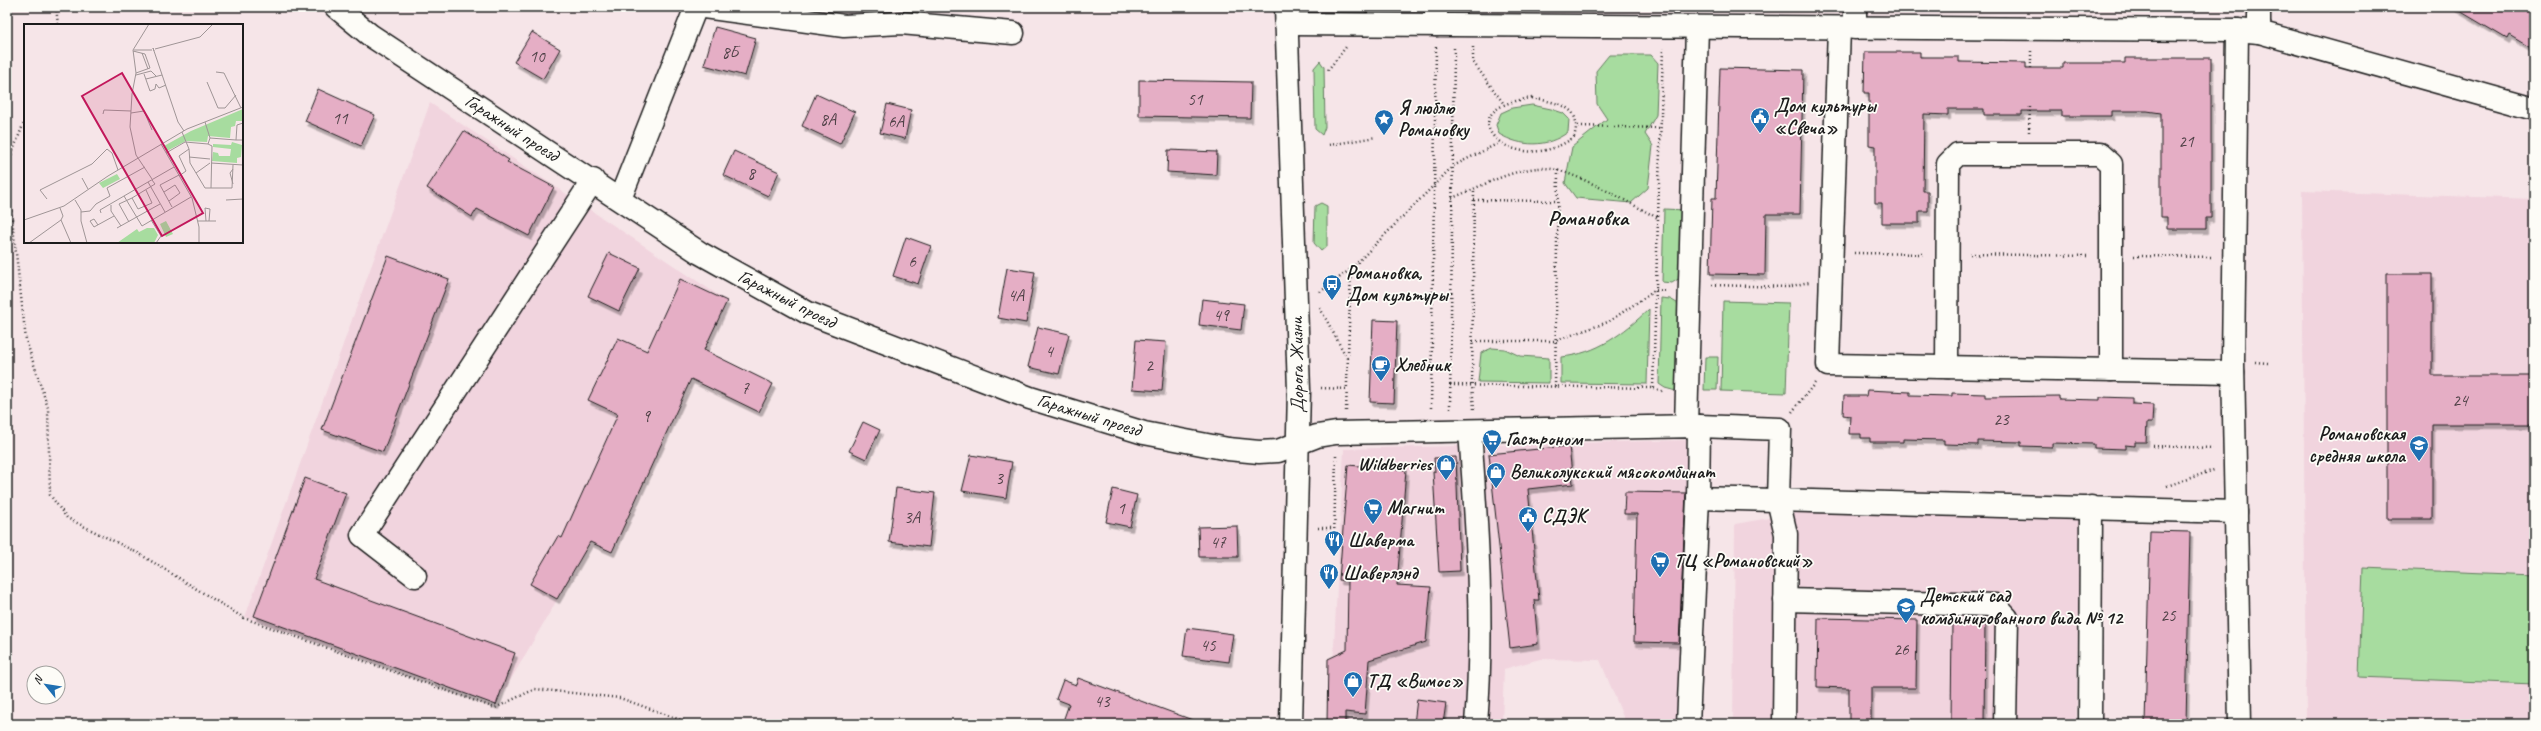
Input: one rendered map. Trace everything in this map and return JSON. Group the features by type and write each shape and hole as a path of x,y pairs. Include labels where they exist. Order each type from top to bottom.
{"street":[{"name":"Гаражный проезд","path":"336,7 370,35 593,180 700,253 808,314 1030,398 1144,432 1228,449 1278,451 1317,436 1336,433 1692,426 1780,429"},
{"path":"620,199 696,7"},
{"path":"704,7 844,26 901,23 1013,33"},
{"path":"1855,7 1847,28 1832,253 1828,365 2233,372"},
{"path":"2259,7 2259,32"},
{"path":"1286,15 1450,21 1697,26 2237,30 2259,32 2534,109"},
{"name":"Дорога Жизни","path":"1286,15 1299,390 1291,724"},
{"path":"1688,724 1698,498 1692,426 1687,398 1697,26"},
{"path":"2237,30 2233,372 2240,724"},
{"path":"1947,367 1948,164 1958,154 2100,154 2111,164 2111,370"},
{"path":"416,576 362,535 593,180"},
{"path":"1780,429 1778,500 1786,534 1784,724"},
{"path":"1457,431 1478,552 1479,694 1476,724"},
{"path":"1698,498 2091,507 2236,512"},
{"path":"2090,724 2091,507"},
{"path":"1785,600 1995,605 2007,618 2005,724"}],"path":[{"path":"56,7 58,24"},
{"path":"1450,21 1473,62 1504,104"},
{"path":"1450,21 1453,166 1450,385 1457,431"},
{"path":"1450,21 1434,185 1457,431"},
{"path":"2031,43 2031,68"},
{"path":"1653,388 1663,45"},
{"path":"1532,98 1553,102 1567,108 1575,116 1578,126 1574,136 1552,150 1534,152 1515,149 1499,143 1491,135 1488,126 1490,116 1495,108 1504,104 1532,98"},
{"path":"7,166 24,123"},
{"path":"1578,126 1660,128"},
{"path":"1329,145 1376,137"},
{"path":"1320,292 1351,269 1453,166 1499,143"},
{"path":"1452,198 1518,172 1540,168 1558,170 1658,218"},
{"path":"1555,387 1558,170"},
{"path":"7,175 26,340 48,408 50,495 67,518 138,554 244,618 495,708 535,689 620,698 692,724"},
{"path":"1457,431 1472,386 1474,189"},
{"path":"1474,200 1557,201"},
{"path":"1832,253 2234,258"},
{"path":"1346,415 1351,269"},
{"path":"1690,284 1788,287 1802,282 1831,283"},
{"path":"1473,341 1555,341 1608,322 1656,290"},
{"path":"1320,308 1348,360"},
{"path":"1780,429 1828,365"},
{"path":"1450,385 1653,388 1687,398"},
{"path":"1316,390 1322,388 1347,390"},
{"path":"2153,446 2235,448"},
{"path":"1334,541 1336,455"},
{"path":"1314,528 1334,528"}],"shaded area":[{"path":"430,103 727,301 612,552 590,543 496,705 245,617"},
{"name":"Романовская средняя школа","path":"2302,191 2534,199 2534,724 2306,724"},
{"path":"1689,440 1679,718 1652,724 1626,724 1600,660 1540,659 1504,669 1502,724 1330,724 1344,449"},
{"name":"Детский сад комбинированного вида № 12","path":"1815,510 2080,516 2076,724 1733,724 1735,524"}],"green space":[{"path":"1609,55 1651,55 1658,63 1656,115 1645,134 1653,146 1648,188 1631,203 1576,198 1565,183 1572,147 1607,119 1597,104 1596,71"},
{"path":"1320,61 1324,67 1325,127 1322,135 1315,129 1314,68"},
{"path":"1532,105 1563,113 1569,119 1568,132 1551,141 1534,144 1516,141 1499,134 1496,125 1501,113 1512,108"},
{"path":"1321,203 1327,206 1327,246 1321,251 1314,243 1315,206"},
{"path":"1664,209 1685,210 1683,276 1672,283 1662,282"},
{"path":"1661,298 1670,299 1682,306 1676,391 1665,388 1659,384"},
{"path":"1723,301 1789,303 1786,393 1721,391"},
{"path":"1649,309 1647,384 1561,383 1561,357 1586,352 1609,341 1630,326"},
{"path":"1492,348 1505,349 1520,356 1549,358 1549,383 1478,382 1481,353"},
{"path":"1705,357 1718,357 1717,390 1704,390"},
{"path":"2363,568 2534,575 2534,684 2359,677"}],"building":[{"path":"2453,7 2534,7 2534,50 2509,35 2507,39"},
{"path":"715,27 756,38 745,76 704,65"},
{"path":"532,32 560,49 543,79 514,62"},
{"path":"1865,52 1920,52 1920,57 1959,57 1959,62 2026,63 2026,68 2063,68 2063,63 2125,63 2125,58 2211,58 2211,218 2206,218 2206,229 2167,229 2167,217 2161,217 2161,113 2147,111 2112,111 2112,116 2062,116 2062,111 2022,111 2022,115 1984,115 1984,109 1948,109 1948,115 1924,114 1923,191 1928,191 1928,211 1919,211 1919,223 1882,223 1882,203 1875,203 1875,146 1869,145 1869,93 1864,93"},
{"name":"Дом культуры «Свеча»","path":"1720,68 1803,70 1800,214 1766,214 1765,275 1710,274 1712,198 1716,198"},
{"path":"1139,80 1251,82 1250,118 1139,116"},
{"path":"318,89 375,115 361,146 305,121"},
{"path":"816,94 855,112 840,144 802,126"},
{"path":"887,104 911,110 905,139 880,133"},
{"path":"464,131 509,160 507,162 554,187 529,236 477,209 472,217 427,188"},
{"path":"1168,150 1217,152 1216,175 1167,172"},
{"path":"734,151 779,172 768,196 723,175"},
{"path":"906,237 931,246 918,284 893,276"},
{"path":"609,253 640,268 619,311 588,296"},
{"path":"388,256 449,279 383,452 322,430"},
{"path":"1007,268 1035,272 1026,323 998,318"},
{"path":"2387,274 2432,274 2432,376 2534,376 2534,424 2432,424 2432,519 2387,519"},
{"path":"680,279 727,301 704,350 773,384 759,412 691,379 612,552 590,542 557,599 530,584 558,536 562,538 618,414 588,400 618,338 647,351"},
{"path":"1202,299 1244,304 1241,330 1199,325"},
{"path":"1373,320 1397,321 1394,403 1370,402"},
{"path":"1038,327 1069,334 1059,374 1028,367"},
{"path":"1136,340 1166,342 1162,391 1132,389"},
{"path":"1867,390 1910,392 1910,395 1952,396 1952,393 1985,394 1985,397 2059,396 2059,399 2100,400 2100,397 2132,398 2132,404 2153,405 2152,423 2147,423 2146,442 2135,442 2135,446 2125,445 2125,449 2094,448 2094,444 2052,443 2052,447 2021,446 2021,442 1978,441 1978,445 1944,444 1944,440 1903,439 1903,442 1870,442 1870,438 1861,438 1861,434 1849,434 1850,416 1843,415 1844,396 1866,396"},
{"path":"863,422 880,430 866,459 849,451"},
{"path":"1569,446 1573,484 1528,489 1539,600 1534,600 1538,644 1510,648 1489,454"},
{"path":"971,455 1012,462 1006,498 962,491"},
{"path":"1456,457 1460,571 1439,572 1433,472 1435,472 1434,458"},
{"path":"1348,465 1406,470 1397,585 1431,587 1426,642 1369,660 1365,714 1345,712 1345,724 1327,724 1328,659 1347,650 1348,581 1339,580"},
{"path":"305,478 346,493 314,579 515,653 496,705 254,616"},
{"path":"896,488 935,493 929,547 889,542"},
{"path":"1113,489 1137,495 1130,527 1106,522"},
{"name":"ТЦ «Романовский»","path":"1625,492 1686,493 1679,643 1634,642 1637,514 1624,514"},
{"path":"1237,526 1238,557 1199,557 1198,527"},
{"path":"2150,531 2190,532 2186,724 2145,724"},
{"path":"1818,618 1917,620 1916,688 1871,688 1871,724 1849,724 1849,688 1817,687"},
{"path":"1952,621 1985,621 1984,724 1951,724"},
{"path":"1187,628 1233,634 1229,662 1183,656"},
{"path":"1078,678 1198,722 1198,724 1062,724 1069,704 1056,699 1063,680 1076,685"},
{"path":"1417,699 1446,703 1443,724 1414,724"}],"place":[{"name":"Дом культуры «Свеча»","path":"1760,134"},
{"name":"Я люблю Романовку","path":"1384,136"},
{"name":"Романовка, Дом культуры","path":"1332,301"},
{"name":"Хлебник","path":"1381,382"},
{"name":"Гастроном","path":"1492,456"},
{"name":"Романовская средняя школа","path":"2419,462"},
{"name":"Wildberries","path":"1446,481"},
{"name":"Великолукский мясокомбинат","path":"1496,489"},
{"name":"Магнит","path":"1373,525"},
{"name":"СДЭК","path":"1528,533"},
{"name":"Шаверма","path":"1334,557"},
{"name":"ТЦ «Романовский»","path":"1660,578"},
{"name":"Шаверлэнд","path":"1329,590"},
{"name":"Детский сад комбинированного вида № 12","path":"1906,624"},
{"name":"ТД «Вимос»","path":"1353,698"}],"district":[{"name":"Романовка","path":"1588,218"}]}
